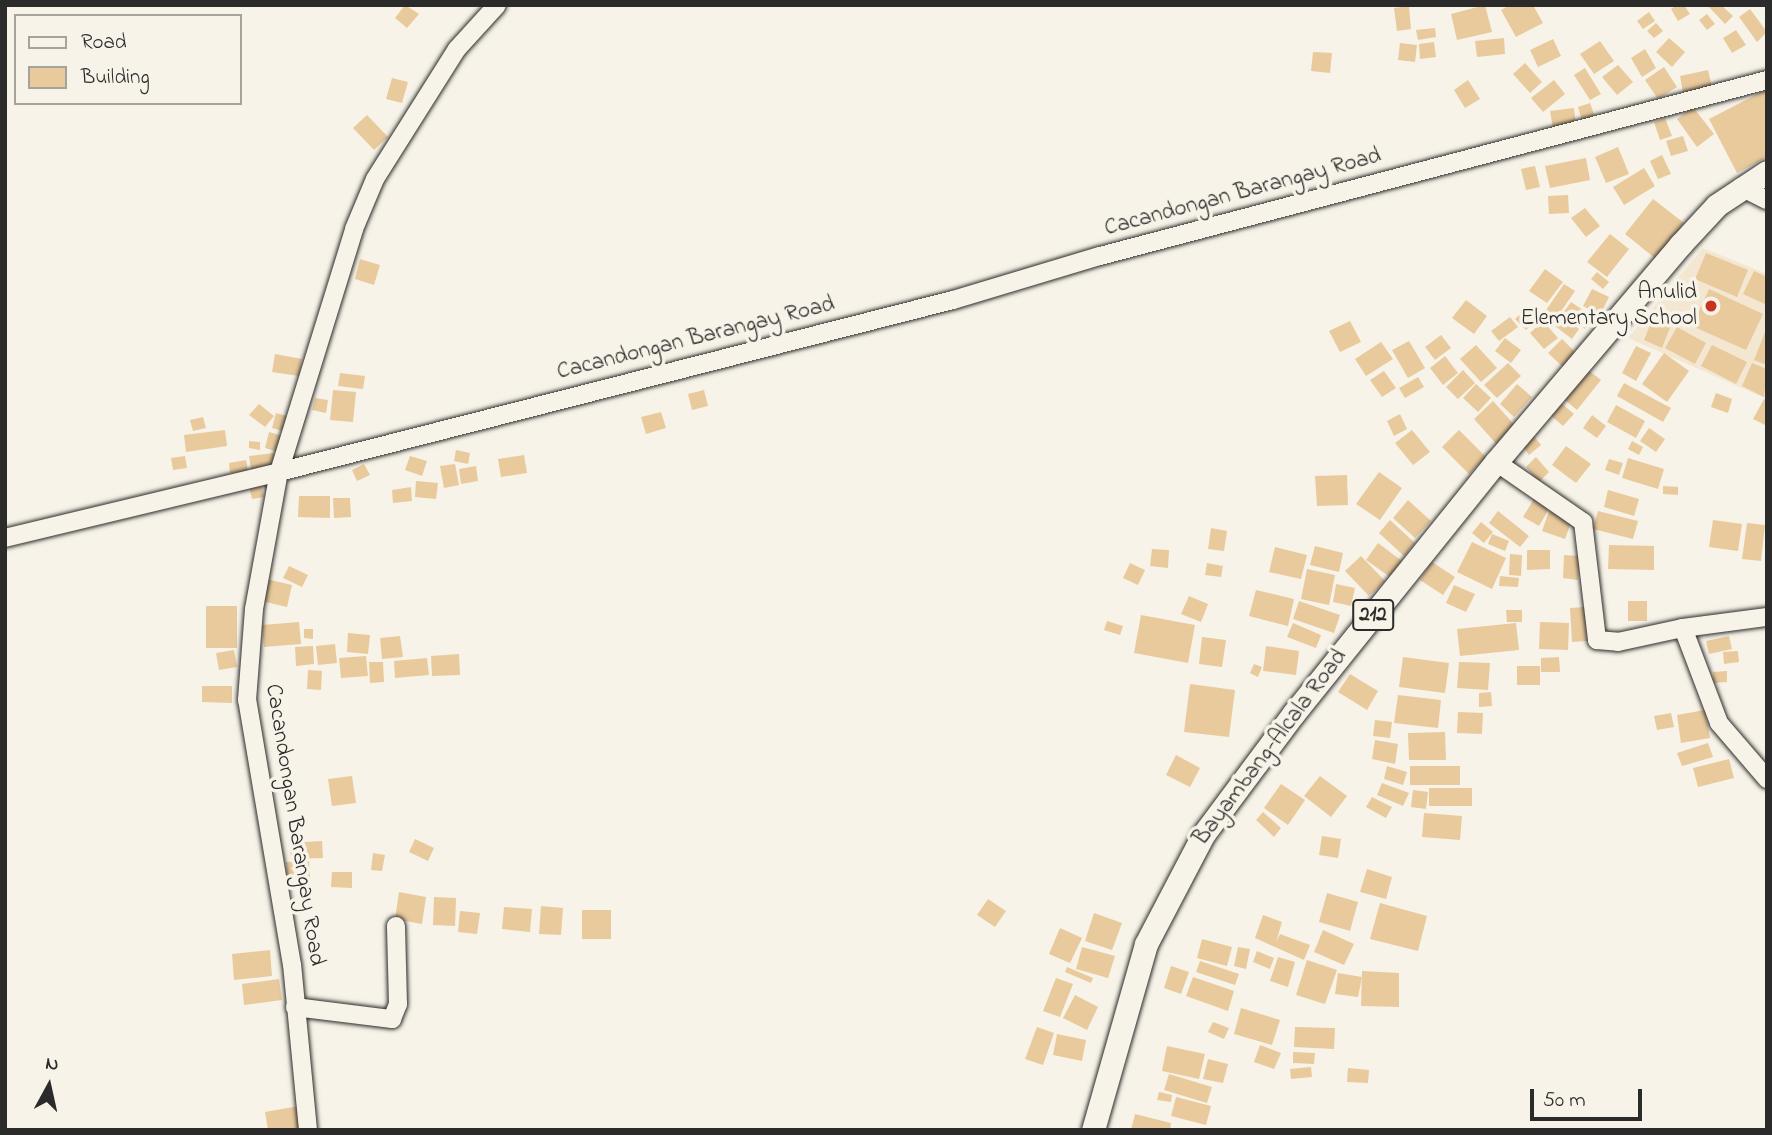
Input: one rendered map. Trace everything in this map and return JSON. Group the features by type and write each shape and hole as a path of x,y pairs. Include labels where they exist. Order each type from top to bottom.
{"main road":[{"name":"Bayambang-Alcala Road","path":"1093,1130 1146,944 1203,835 1294,713 1496,462 1680,245 1741,187 1767,172"}],"street":[{"path":"5,538 279,472 354,229 375,179 457,49 498,5"},
{"name":"Cacandongan Barangay Road","path":"308,1130 295,1007 247,700 252,622 279,472 953,300 1100,256 1767,80"},
{"path":"1741,187 1767,200"},
{"path":"1496,462 1583,522 1597,640 1618,642 1683,628 1767,617"},
{"path":"1683,628 1719,723 1767,779"},
{"path":"295,1007 392,1020 398,1004 396,926"}],"shaded area":[{"name":"Anulid Elementary School","path":"1703,248 1767,274 1767,399 1628,338"}],"building":[{"path":"405,5 419,14 407,28 395,18"},
{"path":"1485,5 1492,32 1457,40 1451,14"},
{"path":"1510,5 1533,5 1543,23 1516,37 1501,10"},
{"path":"1684,5 1690,14 1678,21 1671,9"},
{"path":"1707,5 1721,5 1733,16 1725,24"},
{"path":"1409,6 1411,29 1397,31 1394,8"},
{"path":"1750,9 1767,32 1757,42 1739,17"},
{"path":"1649,12 1655,21 1643,29 1637,21"},
{"path":"1707,14 1715,24 1707,30 1699,20"},
{"path":"1656,23 1663,31 1654,38 1647,31"},
{"path":"1435,28 1436,37 1418,40 1416,30"},
{"path":"1736,30 1746,45 1732,53 1723,38"},
{"path":"1504,38 1505,54 1477,57 1475,41"},
{"path":"1669,38 1685,52 1672,67 1656,52"},
{"path":"1553,39 1561,56 1538,67 1530,50"},
{"path":"1600,41 1614,61 1594,74 1580,54"},
{"path":"1434,42 1436,57 1420,59 1419,44"},
{"path":"1400,43 1417,45 1415,62 1398,60"},
{"path":"1645,49 1656,68 1642,77 1631,58"},
{"path":"1313,52 1332,53 1330,73 1311,71"},
{"path":"1525,63 1542,82 1530,93 1513,74"},
{"path":"1618,65 1633,82 1617,95 1602,77"},
{"path":"1664,67 1677,87 1658,99 1645,80"},
{"path":"1585,68 1601,94 1590,100 1574,75"},
{"path":"1708,70 1712,87 1683,93 1680,76"},
{"path":"392,78 408,82 402,103 386,99"},
{"path":"1468,80 1480,99 1465,108 1454,90"},
{"path":"1554,80 1565,94 1543,112 1531,98"},
{"path":"1767,89 1767,157 1737,173 1709,119"},
{"path":"1590,103 1596,120 1583,124 1578,107"},
{"path":"1693,107 1714,134 1697,147 1677,119"},
{"path":"1574,108 1576,126 1553,129 1550,111"},
{"path":"367,115 388,137 374,150 353,128"},
{"path":"1665,118 1672,136 1660,140 1654,122"},
{"path":"1683,136 1688,151 1671,156 1666,141"},
{"path":"1618,147 1629,174 1606,183 1595,157"},
{"path":"1662,155 1671,174 1658,179 1650,161"},
{"path":"1586,158 1590,180 1550,188 1545,166"},
{"path":"1535,166 1540,187 1526,190 1521,169"},
{"path":"1644,168 1655,186 1624,205 1613,187"},
{"path":"1568,195 1569,213 1549,214 1548,196"},
{"path":"1653,199 1684,223 1656,259 1625,234"},
{"path":"1585,208 1600,226 1586,237 1571,218"},
{"path":"1610,234 1629,249 1607,277 1587,262"},
{"path":"1706,253 1748,270 1737,297 1695,279"},
{"path":"360,259 380,265 374,285 355,279"},
{"path":"1545,269 1563,282 1547,303 1529,291"},
{"path":"1754,271 1767,277 1767,305 1743,294"},
{"path":"1597,272 1609,282 1603,289 1591,279"},
{"path":"1564,284 1575,291 1553,323 1542,316"},
{"path":"1592,289 1609,297 1600,315 1583,306"},
{"path":"1709,289 1763,314 1746,350 1692,326"},
{"path":"1466,300 1487,316 1474,334 1452,318"},
{"path":"1571,302 1593,317 1585,329 1563,313"},
{"path":"1528,307 1538,318 1526,330 1515,319"},
{"path":"1655,313 1673,320 1662,348 1644,340"},
{"path":"1563,316 1579,329 1572,339 1555,326"},
{"path":"1510,317 1518,327 1499,341 1491,331"},
{"path":"1350,321 1361,342 1340,352 1329,331"},
{"path":"1543,321 1558,338 1544,349 1530,333"},
{"path":"1677,327 1706,343 1695,364 1665,348"},
{"path":"1767,327 1767,365 1754,360"},
{"path":"1441,335 1451,348 1435,360 1425,347"},
{"path":"1505,338 1521,350 1511,363 1495,351"},
{"path":"1562,339 1576,353 1563,367 1548,353"},
{"path":"1409,341 1425,368 1408,378 1392,350"},
{"path":"1381,342 1393,359 1366,376 1355,359"},
{"path":"1476,345 1497,368 1481,382 1460,359"},
{"path":"1712,345 1747,362 1736,384 1701,366"},
{"path":"1636,346 1651,353 1636,381 1622,373"},
{"path":"1664,353 1689,371 1667,402 1642,384"},
{"path":"275,354 302,359 299,376 272,372"},
{"path":"1445,356 1458,373 1443,385 1430,368"},
{"path":"1508,363 1521,376 1497,398 1484,385"},
{"path":"1752,363 1767,369 1764,397 1742,386"},
{"path":"1463,370 1475,383 1458,399 1446,387"},
{"path":"1588,370 1601,380 1577,410 1565,400"},
{"path":"1384,371 1396,388 1382,397 1370,380"},
{"path":"340,373 365,376 363,389 338,386"},
{"path":"1418,377 1424,387 1405,398 1399,388"},
{"path":"1624,383 1671,408 1663,422 1617,396"},
{"path":"1476,384 1491,398 1478,412 1463,398"},
{"path":"1517,384 1532,397 1514,417 1500,404"},
{"path":"333,390 356,392 353,422 330,420"},
{"path":"704,390 708,406 692,410 688,394"},
{"path":"1716,393 1732,399 1728,413 1711,407"},
{"path":"315,398 328,400 326,413 312,410"},
{"path":"1764,399 1767,401 1767,426 1753,419"},
{"path":"1493,401 1519,430 1500,448 1474,419"},
{"path":"1559,401 1574,414 1563,426 1548,413"},
{"path":"259,404 274,416 265,427 249,415"},
{"path":"1616,405 1645,421 1636,438 1607,422"},
{"path":"661,412 666,428 646,434 641,417"},
{"path":"276,413 291,417 286,432 272,428"},
{"path":"1400,414 1407,429 1394,436 1387,421"},
{"path":"1592,415 1606,426 1597,438 1583,428"},
{"path":"203,417 206,428 193,431 190,420"},
{"path":"1649,428 1665,439 1656,452 1640,441"},
{"path":"225,430 227,446 186,452 184,435"},
{"path":"1412,430 1430,452 1413,465 1395,443"},
{"path":"1459,430 1486,457 1469,474 1442,447"},
{"path":"269,432 286,437 282,453 265,448"},
{"path":"1532,434 1541,445 1529,455 1520,443"},
{"path":"249,441 260,442 260,450 249,448"},
{"path":"1632,441 1643,447 1639,455 1628,449"},
{"path":"1566,446 1591,464 1576,483 1552,465"},
{"path":"456,450 470,453 468,464 454,461"},
{"path":"274,453 277,471 252,475 249,456"},
{"path":"524,455 527,473 501,477 498,459"},
{"path":"185,456 187,468 173,470 171,458"},
{"path":"410,456 427,461 422,476 405,470"},
{"path":"1536,457 1549,472 1539,482 1526,467"},
{"path":"1628,458 1664,469 1658,489 1622,478"},
{"path":"1609,459 1623,463 1619,475 1605,470"},
{"path":"246,460 248,471 230,473 229,463"},
{"path":"364,464 370,475 357,481 352,470"},
{"path":"455,464 459,485 444,488 440,466"},
{"path":"476,466 478,481 461,484 459,469"},
{"path":"1379,472 1402,488 1380,520 1356,504"},
{"path":"1347,475 1348,505 1317,506 1315,476"},
{"path":"260,480 264,497 252,499 248,482"},
{"path":"416,481 438,483 436,499 415,497"},
{"path":"1663,486 1678,487 1678,495 1663,494"},
{"path":"411,487 412,501 393,503 392,490"},
{"path":"1608,490 1639,499 1634,516 1604,507"},
{"path":"1537,494 1552,504 1539,526 1523,517"},
{"path":"299,496 330,496 330,518 298,517"},
{"path":"333,498 350,498 351,517 334,518"},
{"path":"1408,500 1431,521 1415,538 1393,518"},
{"path":"1498,511 1529,536 1520,547 1489,523"},
{"path":"1549,511 1572,520 1565,539 1542,531"},
{"path":"1598,511 1638,521 1633,539 1593,529"},
{"path":"1390,520 1415,543 1404,556 1379,533"},
{"path":"1713,520 1742,524 1738,551 1709,547"},
{"path":"1481,522 1493,532 1484,543 1472,533"},
{"path":"1747,523 1765,525 1761,561 1742,559"},
{"path":"1211,528 1227,531 1224,551 1208,549"},
{"path":"1492,534 1509,541 1505,551 1488,544"},
{"path":"1472,542 1506,558 1492,589 1457,572"},
{"path":"1378,543 1402,561 1390,577 1366,560"},
{"path":"1609,545 1654,546 1654,570 1608,569"},
{"path":"1315,546 1343,553 1339,572 1310,565"},
{"path":"1275,547 1307,555 1301,579 1269,572"},
{"path":"1152,549 1169,550 1168,568 1150,566"},
{"path":"1527,550 1550,550 1550,569 1527,570"},
{"path":"1510,554 1522,555 1521,576 1509,575"},
{"path":"1564,555 1580,556 1578,580 1563,578"},
{"path":"1361,556 1385,581 1369,596 1345,571"},
{"path":"1432,562 1455,577 1443,595 1420,580"},
{"path":"1130,563 1145,570 1138,585 1123,578"},
{"path":"1207,563 1223,566 1221,577 1205,575"},
{"path":"289,566 308,575 302,587 283,578"},
{"path":"1307,569 1335,575 1329,605 1301,599"},
{"path":"1500,576 1519,578 1518,587 1499,586"},
{"path":"262,578 292,585 287,607 257,600"},
{"path":"1336,584 1355,588 1351,606 1333,602"},
{"path":"1454,585 1475,594 1466,612 1446,603"},
{"path":"1256,590 1294,599 1288,626 1249,616"},
{"path":"1189,596 1208,604 1201,622 1181,614"},
{"path":"1299,601 1340,615 1334,633 1293,619"},
{"path":"1628,601 1647,601 1647,621 1628,621"},
{"path":"206,606 237,606 237,648 206,648"},
{"path":"1585,607 1587,641 1572,642 1570,608"},
{"path":"1506,610 1522,610 1522,622 1507,622"},
{"path":"1141,615 1195,625 1188,663 1134,653"},
{"path":"1107,621 1123,626 1120,635 1104,630"},
{"path":"299,622 301,644 264,647 262,625"},
{"path":"1540,622 1569,623 1568,650 1539,649"},
{"path":"1293,623 1321,635 1316,648 1287,637"},
{"path":"1516,623 1519,650 1460,656 1457,629"},
{"path":"304,629 313,629 313,639 304,638"},
{"path":"348,633 370,635 368,654 347,652"},
{"path":"400,636 403,657 382,659 380,638"},
{"path":"1729,636 1732,649 1709,654 1706,641"},
{"path":"1202,637 1226,640 1222,667 1199,664"},
{"path":"335,644 337,663 318,665 316,646"},
{"path":"313,646 314,664 296,666 295,647"},
{"path":"1266,646 1299,651 1296,675 1263,671"},
{"path":"234,650 237,667 219,670 216,653"},
{"path":"1738,651 1739,662 1724,664 1723,652"},
{"path":"459,654 460,675 432,676 431,656"},
{"path":"366,656 368,676 341,678 339,658"},
{"path":"1403,657 1449,663 1445,693 1399,687"},
{"path":"1559,657 1560,672 1541,672 1541,658"},
{"path":"427,658 429,675 395,678 394,661"},
{"path":"369,662 383,662 384,682 370,683"},
{"path":"1459,662 1490,663 1488,690 1457,688"},
{"path":"1254,664 1262,667 1258,677 1250,673"},
{"path":"1517,666 1540,666 1540,685 1517,685"},
{"path":"308,670 322,671 321,690 307,689"},
{"path":"1727,671 1727,682 1713,683 1713,672"},
{"path":"1350,674 1378,691 1367,710 1338,692"},
{"path":"1190,684 1235,690 1229,737 1184,732"},
{"path":"202,686 232,686 232,703 202,702"},
{"path":"1491,692 1492,706 1479,707 1479,693"},
{"path":"1398,695 1441,700 1438,728 1394,723"},
{"path":"1705,710 1710,738 1681,743 1677,715"},
{"path":"1458,712 1483,713 1482,734 1457,733"},
{"path":"1671,713 1674,727 1657,730 1654,716"},
{"path":"1375,720 1392,722 1390,738 1373,736"},
{"path":"1445,732 1446,760 1409,760 1408,733"},
{"path":"1375,740 1398,744 1395,764 1372,759"},
{"path":"1708,743 1713,757 1682,766 1677,753"},
{"path":"1176,755 1200,768 1190,787 1166,775"},
{"path":"1729,759 1734,778 1698,787 1693,768"},
{"path":"1387,766 1407,772 1403,785 1384,779"},
{"path":"1410,766 1460,766 1460,785 1410,785"},
{"path":"352,776 356,803 332,806 328,779"},
{"path":"1320,776 1347,796 1331,817 1304,796"},
{"path":"1382,783 1409,793 1403,806 1377,795"},
{"path":"1281,784 1305,800 1288,825 1264,808"},
{"path":"1429,788 1472,788 1472,806 1429,806"},
{"path":"1413,790 1428,792 1426,809 1411,807"},
{"path":"1372,797 1392,807 1386,818 1366,807"},
{"path":"1263,812 1281,828 1274,837 1256,820"},
{"path":"1424,813 1462,816 1460,840 1422,837"},
{"path":"1322,836 1341,839 1338,858 1319,855"},
{"path":"415,839 434,848 428,861 409,852"},
{"path":"322,841 323,858 291,859 290,843"},
{"path":"373,853 385,855 382,871 371,870"},
{"path":"309,861 310,877 287,878 286,862"},
{"path":"1367,869 1392,877 1386,899 1360,892"},
{"path":"332,872 352,872 352,888 331,887"},
{"path":"399,892 426,897 422,924 395,919"},
{"path":"1327,893 1358,902 1350,931 1319,922"},
{"path":"434,897 456,898 455,926 433,925"},
{"path":"988,899 1006,911 995,927 977,915"},
{"path":"1380,903 1427,916 1418,951 1370,939"},
{"path":"541,906 563,908 561,935 539,934"},
{"path":"504,907 532,909 530,932 502,929"},
{"path":"582,910 611,910 611,939 582,939"},
{"path":"460,911 480,913 477,934 458,932"},
{"path":"1094,913 1122,923 1112,950 1085,941"},
{"path":"1263,915 1282,922 1276,942 1280,934 1310,945 1304,960 1255,938"},
{"path":"1060,928 1082,938 1070,963 1049,954"},
{"path":"1323,930 1354,944 1344,965 1314,952"},
{"path":"1202,939 1232,947 1227,966 1197,958"},
{"path":"1082,947 1115,956 1108,978 1076,969"},
{"path":"1238,947 1250,949 1246,969 1234,966"},
{"path":"270,950 272,976 234,980 232,954"},
{"path":"1257,951 1274,958 1270,969 1253,962"},
{"path":"1278,957 1295,962 1288,987 1270,981"},
{"path":"1307,960 1337,970 1325,1004 1296,995"},
{"path":"1200,961 1239,974 1235,985 1196,972"},
{"path":"1171,966 1189,972 1181,994 1164,988"},
{"path":"1067,967 1093,978 1091,983 1065,972"},
{"path":"1362,971 1399,973 1399,1007 1361,1006"},
{"path":"1338,973 1362,977 1358,997 1335,994"},
{"path":"1193,977 1234,991 1228,1011 1186,996"},
{"path":"1056,978 1073,984 1060,1017 1043,1011"},
{"path":"279,979 282,1000 244,1005 242,984"},
{"path":"1075,995 1098,1007 1087,1030 1063,1018"},
{"path":"1241,1008 1280,1020 1272,1045 1234,1034"},
{"path":"1213,1022 1229,1028 1224,1039 1208,1032"},
{"path":"1037,1027 1054,1033 1043,1065 1025,1059"},
{"path":"1295,1027 1335,1028 1334,1049 1294,1047"},
{"path":"1057,1034 1086,1040 1082,1061 1053,1055"},
{"path":"1260,1045 1281,1053 1274,1069 1254,1062"},
{"path":"1167,1046 1205,1054 1199,1079 1162,1071"},
{"path":"1293,1052 1315,1053 1314,1064 1293,1063"},
{"path":"1208,1059 1228,1064 1223,1083 1203,1079"},
{"path":"1311,1067 1312,1077 1291,1079 1290,1069"},
{"path":"1348,1068 1369,1070 1368,1083 1347,1082"},
{"path":"1169,1074 1212,1087 1207,1103 1164,1090"},
{"path":"1159,1092 1172,1095 1171,1102 1157,1100"},
{"path":"1176,1097 1211,1106 1206,1125 1171,1116"},
{"path":"299,1106 303,1130 268,1130 265,1112"},
{"path":"1135,1114 1171,1123 1170,1130 1131,1130"}],"place":[{"name":"Anulid Elementary School","path":"1711,306"}]}
